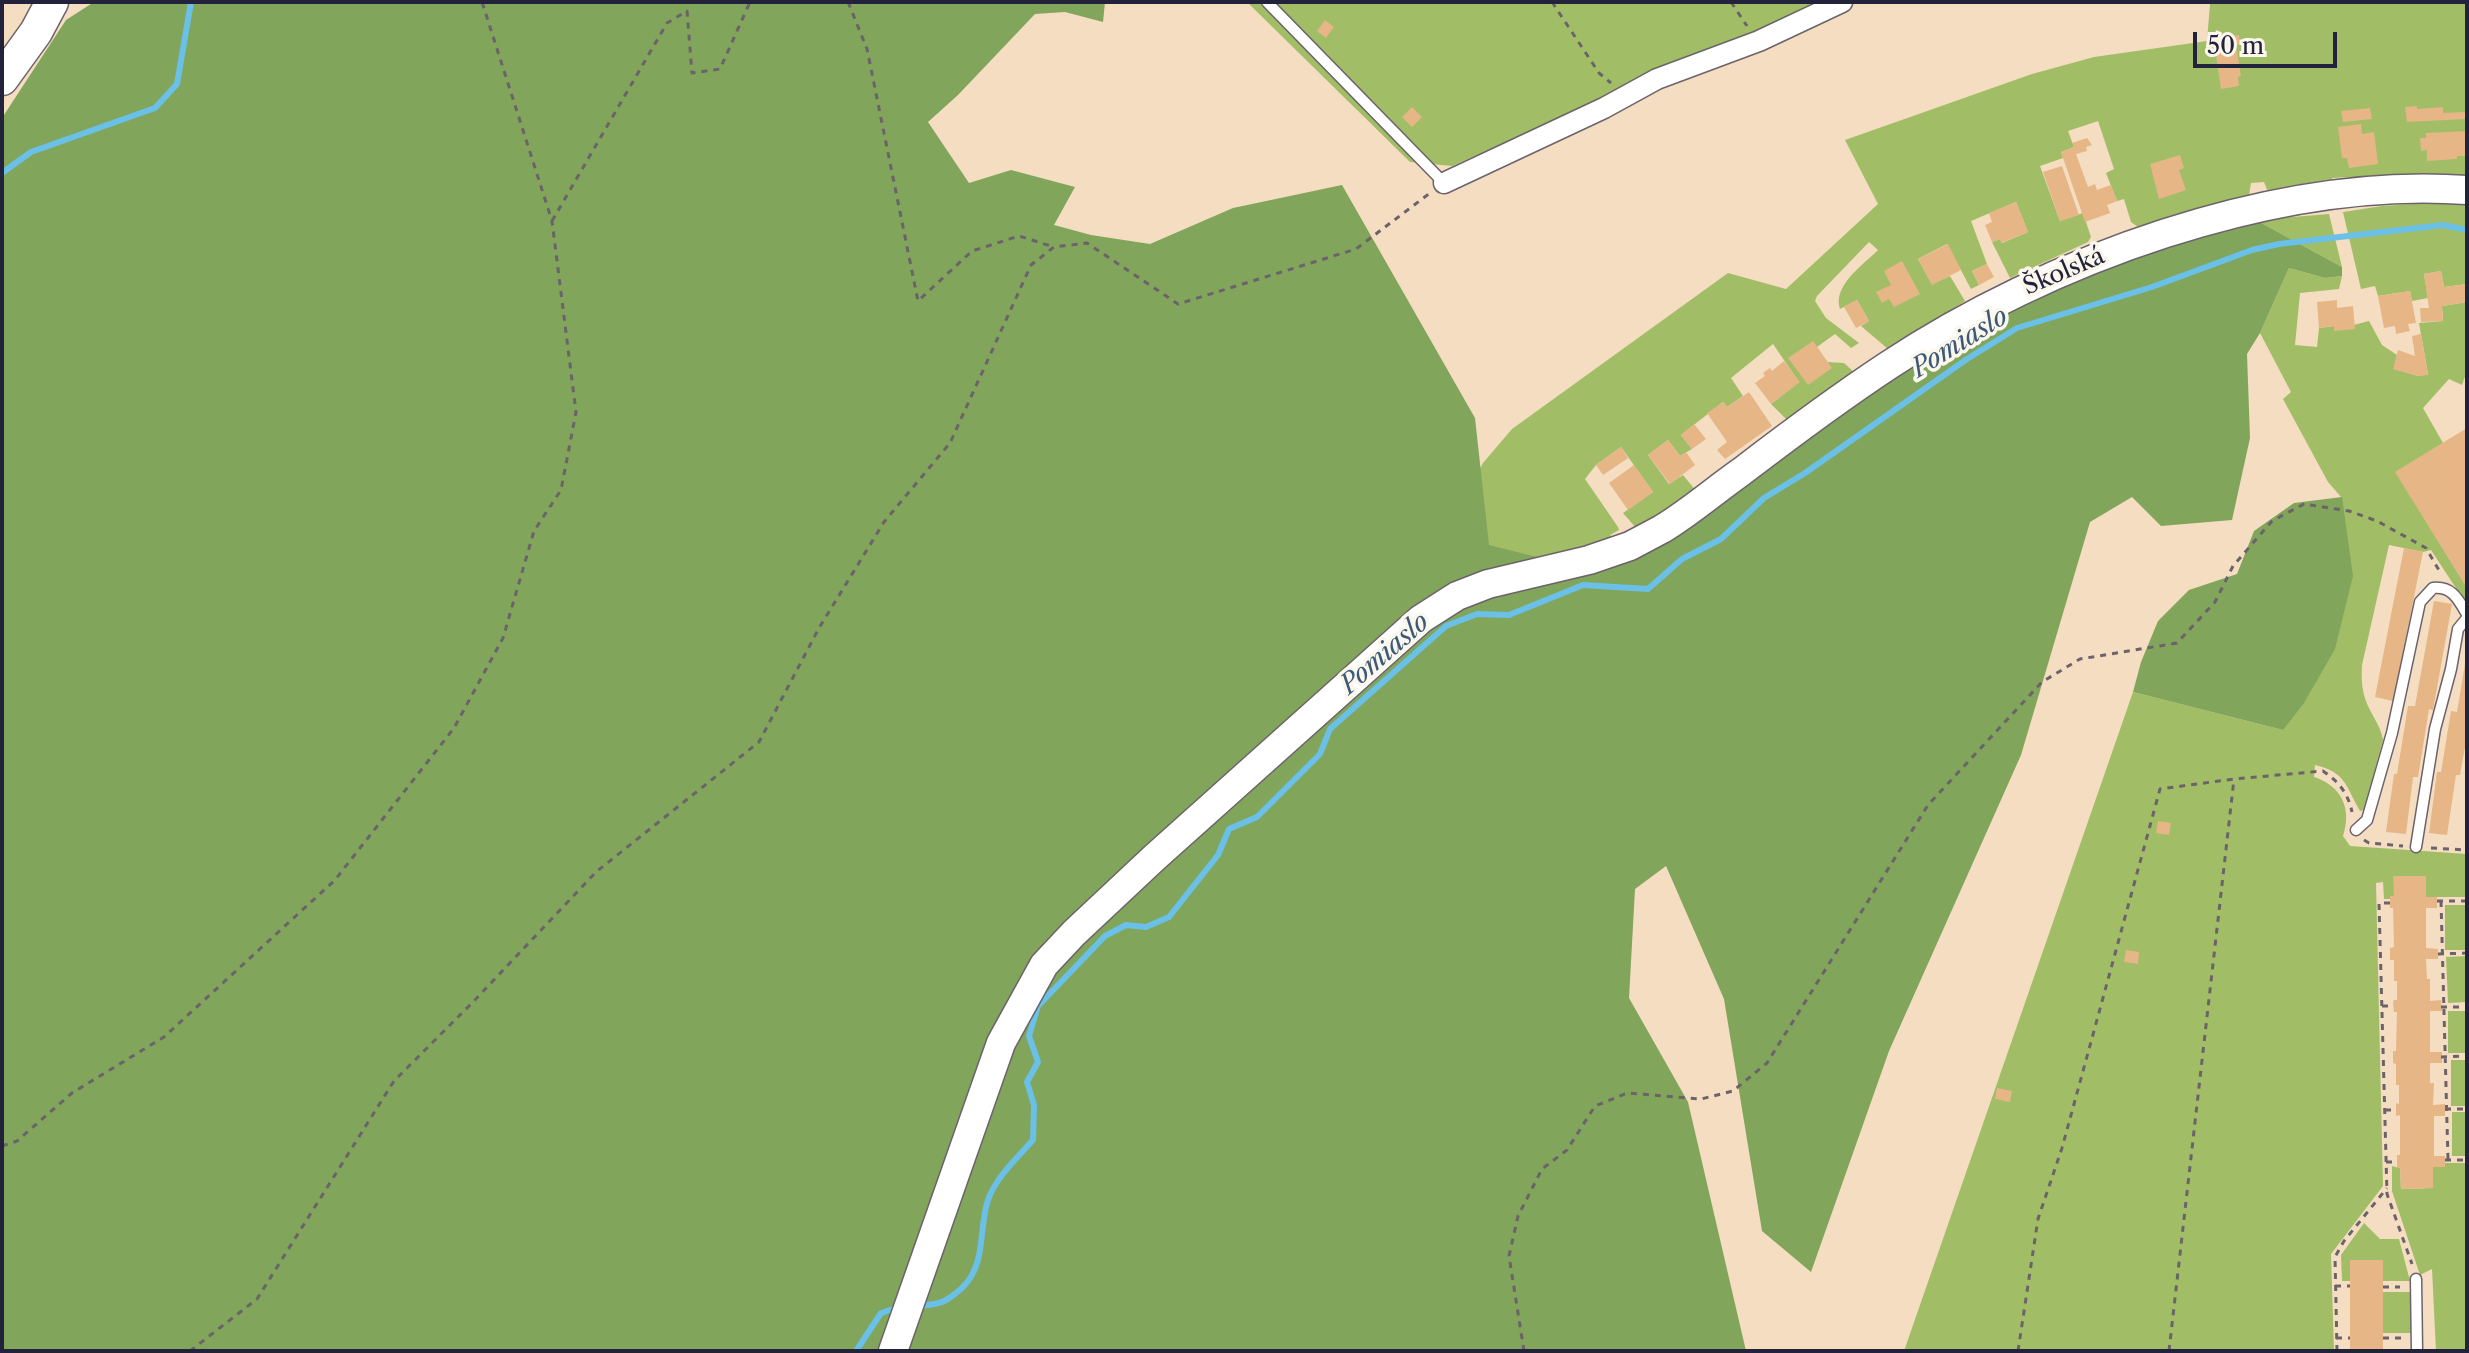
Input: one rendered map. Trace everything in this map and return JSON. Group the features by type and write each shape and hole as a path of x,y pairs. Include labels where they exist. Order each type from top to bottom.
{"main road":[{"path":"2,79 36,32 52,2"}],"street":[{"path":"1444,183 1686,67 1759,41 1842,2"},
{"name":"Školská","path":"893,1351 1001,1043 1044,965 1074,933 1242,778 1421,619 1457,596 1488,584 1589,560 1630,546 1662,529 1886,367 1975,313 2063,270 2235,214 2350,194 2467,190"}],"lane":[{"path":"1267,2 1444,183"},
{"path":"2356,830 2367,820 2392,733 2420,602 2433,588 2443,587 2453,593 2467,616 2458,629 2435,729 2416,847"},
{"path":"2416,1282 2417,1351"}],"path":[{"path":"2,1146 17,1141 72,1093 164,1037 335,880 454,728 503,638 534,531 561,490 576,412 552,221 482,2"},
{"path":"552,221 667,23 687,11 692,73 720,69 750,2"},
{"path":"848,2 867,49 918,301 972,251 1019,236 1054,247 1087,243 1178,304 1356,249 1444,183"},
{"path":"1552,2 1599,73 1612,84 1637,91"},
{"path":"1731,2 1759,41"},
{"path":"190,1351 257,1299 394,1081 596,872 759,742 819,628 884,522 950,443 1031,265 1054,247"},
{"path":"1524,1351 1509,1256 1518,1216 1542,1169 1567,1150 1595,1106 1627,1093 1701,1099 1733,1091 1767,1063 1928,805 2042,682 2080,659 2177,643 2215,602 2233,566 2272,521 2304,504 2349,511 2377,521 2426,548 2453,593"},
{"path":"2018,1351 2038,1219 2062,1148 2160,789 2323,771 2346,793 2356,830 2369,843 2467,850"},
{"path":"2169,1351 2234,779"},
{"path":"2467,901 2439,901 2446,1160 2467,1160"},
{"path":"2383,1287 2416,1282 2387,1188 2379,903 2390,903"},
{"path":"2440,954 2467,953"},
{"path":"2381,954 2390,954"},
{"path":"2382,1006 2394,1006"},
{"path":"2443,1007 2467,1007"},
{"path":"2443,1057 2467,1056"},
{"path":"2383,1058 2393,1058"},
{"path":"2446,1109 2467,1109"},
{"path":"2385,1110 2396,1110"},
{"path":"2386,1162 2397,1162"},
{"path":"2337,1351 2335,1286 2338,1251 2387,1188"},
{"path":"2335,1286 2350,1286"},
{"path":"2336,1338 2350,1338"},
{"path":"2383,1338 2416,1338"}],"green space":[{"path":"94,2 1105,2 1103,22 1065,12 1035,14 928,122 969,183 1011,170 1075,187 1054,225 1091,235 1150,244 1233,208 1342,185 1475,418 1489,545 1585,569 1790,447 1926,355 2016,308 2111,265 2164,246 2256,220 2342,267 2342,276 2325,278 2289,268 2260,333 2247,354 2250,438 2232,520 2161,526 2132,497 2090,522 2021,755 1889,1051 1811,1272 1762,1231 1724,999 1666,866 1635,889 1629,998 1688,1102 1746,1351 2,1351 2,118 66,20"},
{"path":"1247,2 1820,2 1452,166 1410,162"},
{"path":"2467,2 2467,180 2389,175 2352,185 2351,177 2332,178 2333,188 2268,192 2264,182 2251,183 2249,196 2245,200 2176,214 2138,227 2131,222 2124,199 2117,201 2106,173 2114,169 2098,121 2068,131 2074,147 2061,152 2063,158 2040,166 2060,221 2083,213 2091,237 2088,242 2010,278 1992,242 2000,239 2002,243 2028,232 2016,202 1971,221 1987,264 1972,271 1979,285 1971,289 1947,244 1918,259 1932,284 1950,276 1965,301 1888,349 1861,326 1869,321 1857,300 1840,309 1840,292 1845,284 1878,250 1869,242 1815,301 1826,318 1859,343 1851,348 1835,334 1817,347 1827,362 1844,363 1855,373 1788,421 1771,404 1799,382 1773,344 1731,378 1743,396 1727,407 1723,402 1681,435 1692,449 1680,456 1668,440 1648,455 1669,484 1683,475 1697,492 1669,512 1636,528 1623,513 1653,492 1621,447 1596,465 1585,479 1618,527 1619,530 1610,535 1614,539 1544,561 1494,555 1462,502 1483,463 1512,429 1728,273 1786,289 1878,204 1845,140 2032,74 2094,57 2207,41 2210,4"},
{"path":"2428,203 2467,204 2467,284 2444,287 2441,271 2424,274 2428,298 2412,301 2410,291 2378,296 2375,286 2361,289 2343,212"},
{"path":"2329,214 2342,267 2256,220"},
{"path":"2289,268 2325,278 2342,276 2339,289 2300,293 2295,345 2317,347 2319,328 2334,326 2334,330 2369,321 2382,345 2397,355 2394,369 2418,376 2428,374 2419,323 2443,321 2442,307 2429,308 2467,302 2467,371 2462,385 2449,379 2423,408 2443,443 2396,472 2467,588 2467,605 2431,550 2423,552 2389,545 2362,665 2367,704 2383,740 2364,810 2360,811 2339,776 2315,765 2314,777 2332,786 2342,800 2346,817 2343,836 2350,846 2467,854 2467,897 2426,897 2425,876 2394,876 2394,896 2384,899 2383,882 2376,883 2383,1186 2331,1254 2334,1351 1904,1351 2133,692 2283,730 2342,498 2328,482 2283,399 2291,392 2260,333"},
{"path":"2342,497 2353,576 2335,649 2304,703 2283,730 2133,692 2141,662 2158,621 2189,590 2237,574 2254,531 2294,503"},
{"path":"2445,905 2467,905 2467,950 2445,950"},
{"path":"2467,956 2467,1002 2448,1003 2446,957"},
{"path":"2448,1011 2467,1011 2467,1053 2448,1053"},
{"path":"2451,1060 2467,1060 2467,1106 2451,1106"},
{"path":"2452,1112 2467,1112 2467,1156 2452,1156"},
{"path":"2445,1163 2467,1163 2465,1351 2436,1351 2432,1269 2420,1275 2392,1191 2392,1166 2400,1168 2401,1189 2433,1188 2433,1167 2444,1167"},
{"path":"2364,1223 2380,1239 2399,1239 2410,1281 2342,1281 2341,1255"},
{"path":"2383,1292 2411,1292 2411,1333 2383,1333"}],"building":[{"path":"1325,20 1334,27 1326,38 1317,31"},
{"path":"2239,35 2240,44 2236,45 2241,76 2238,77 2239,86 2221,89 2215,48 2221,47 2220,37"},
{"path":"2417,106 2417,109 2443,107 2443,113 2466,112 2466,119 2407,122 2405,107"},
{"path":"1412,107 1422,117 1412,127 1402,117"},
{"path":"2370,108 2372,119 2343,122 2341,111"},
{"path":"2361,124 2362,134 2374,132 2378,164 2349,168 2347,158 2342,158 2338,127"},
{"path":"2467,131 2467,156 2427,161 2427,150 2421,151 2420,138 2426,138 2426,133"},
{"path":"2087,138 2092,145 2086,147 2087,151 2076,154 2088,187 2095,184 2097,190 2111,185 2117,201 2107,205 2110,213 2085,222 2061,152 2074,147 2072,143"},
{"path":"2180,155 2184,168 2179,170 2186,190 2159,199 2150,164"},
{"path":"2062,166 2079,215 2060,221 2043,172"},
{"path":"2016,202 2028,232 2001,243 2000,239 1992,242 1985,225 1992,222 1989,213"},
{"path":"1948,244 1961,270 1932,285 1918,259"},
{"path":"1902,261 1920,294 1894,307 1889,299 1882,303 1876,292 1891,285 1884,271"},
{"path":"1987,264 1994,277 1979,285 1972,271"},
{"path":"2441,271 2444,287 2467,284 2467,302 2442,306 2443,321 2421,322 2420,308 2429,308 2424,274"},
{"path":"2410,291 2416,323 2408,324 2410,331 2396,334 2395,326 2384,328 2378,296"},
{"path":"1857,300 1869,321 1856,328 1844,307"},
{"path":"2337,300 2337,308 2353,306 2355,329 2334,331 2334,326 2319,328 2317,302"},
{"path":"2421,334 2428,375 2418,376 2393,369 2398,350 2415,356 2412,336"},
{"path":"1813,341 1832,368 1808,385 1788,358"},
{"path":"1784,361 1800,382 1771,404 1755,383 1765,376 1763,373 1770,368 1772,371"},
{"path":"1749,392 1772,426 1725,459 1717,450 1727,442 1707,413 1724,402 1727,407"},
{"path":"1694,424 1706,439 1692,449 1681,435"},
{"path":"2467,428 2467,588 2395,472"},
{"path":"1668,440 1680,456 1686,452 1695,465 1670,484 1648,455"},
{"path":"1621,447 1628,458 1603,475 1596,465"},
{"path":"1634,465 1653,492 1628,510 1609,483"},
{"path":"2404,548 2423,552 2393,701 2375,697"},
{"path":"2434,601 2452,604 2433,710 2429,709 2418,777 2413,777 2406,834 2386,832 2408,706 2415,706"},
{"path":"2466,658 2467,736 2460,775 2456,775 2447,835 2429,833 2437,772 2441,772 2451,711 2457,712"},
{"path":"2158,821 2171,823 2169,835 2156,833"},
{"path":"2393,876 2426,876 2426,897 2437,897 2437,908 2426,908 2426,948 2438,949 2438,959 2426,959 2430,1001 2441,1000 2442,1011 2430,1011 2430,1052 2442,1052 2442,1063 2430,1063 2430,1083 2434,1083 2433,1105 2445,1104 2445,1116 2434,1116 2434,1156 2445,1156 2445,1167 2433,1167 2433,1188 2401,1189 2400,1168 2397,1168 2400,1115 2396,1116 2399,1085 2396,1085 2396,1064 2393,1063 2397,1012 2394,1012 2393,1003 2397,1000 2397,981 2394,981 2394,960 2390,960 2390,948 2394,947 2393,908 2390,908 2390,896 2394,896"},
{"path":"2126,950 2139,952 2138,964 2124,962"},
{"path":"1997,1088 2012,1091 2010,1102 1995,1099"},
{"path":"2350,1260 2383,1260 2383,1351 2350,1351"}],"waterway":[{"path":"2,173 31,152 155,108 177,84 191,2"},
{"name":"Pomiaslo","path":"918,1306 947,1300 970,1279 979,1258 988,1200 996,1183 1033,1140 1034,1105 1027,1082 1038,1062 1029,1036 1038,1006 1105,936 1126,925 1146,927 1169,917 1218,855 1229,829 1257,817 1320,754 1330,729 1446,626 1477,614 1509,615 1583,585 1648,589 1682,559 1721,539 1764,498 2017,328 2152,287 2252,250 2279,244 2443,225 2467,230"},
{"name":"Pomiaslo","path":"856,1351 881,1313 899,1307"}]}
